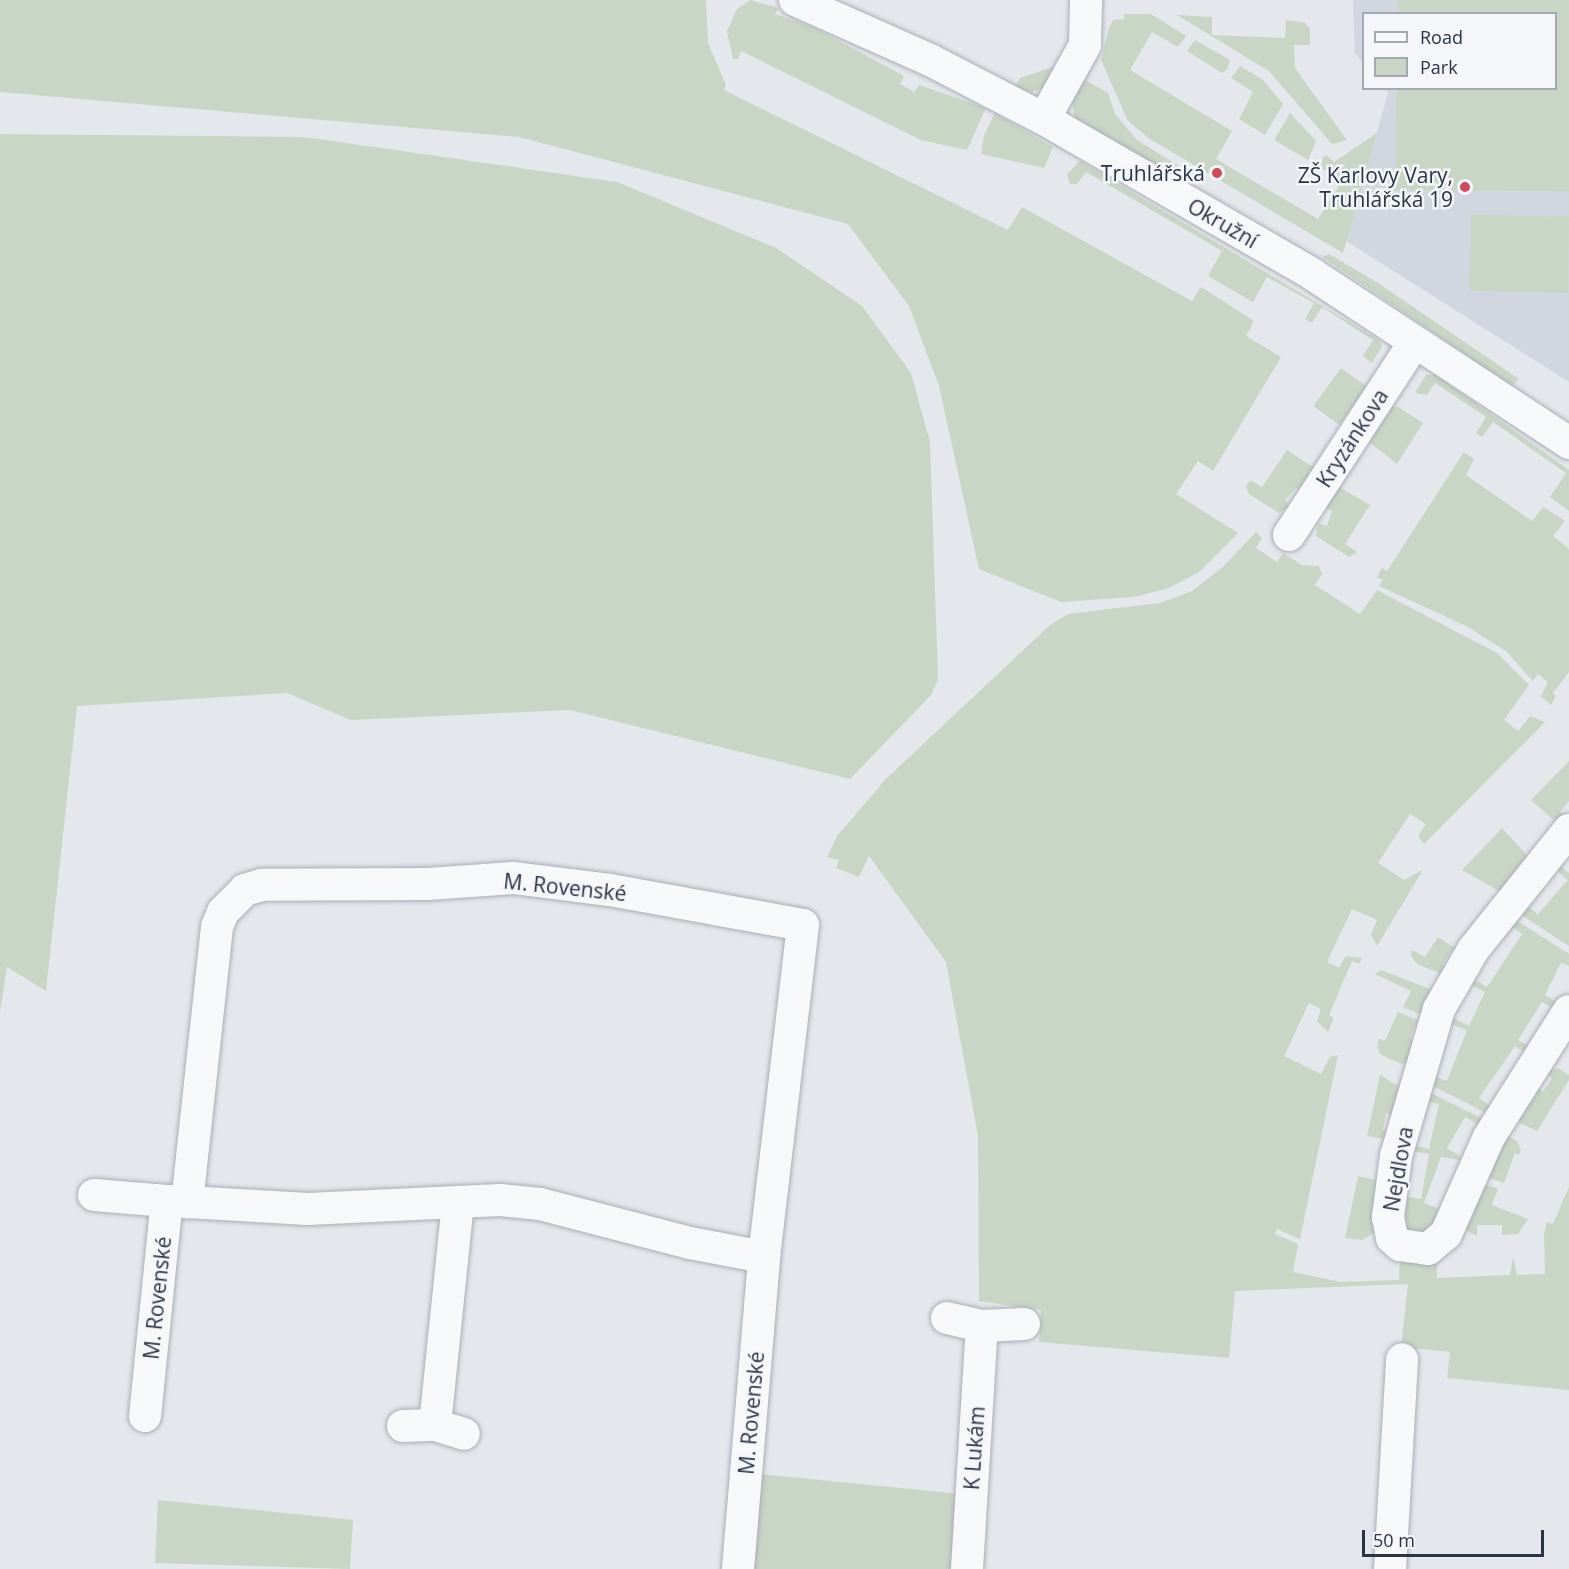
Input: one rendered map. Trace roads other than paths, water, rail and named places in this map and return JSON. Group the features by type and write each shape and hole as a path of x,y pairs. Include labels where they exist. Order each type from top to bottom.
{"street":[{"name":"Okružní","path":"795,0 930,60 1044,119 1312,274 1569,443"},
{"path":"1044,119 1085,45 1086,0"},
{"name":"Kryzánkova","path":"1289,535 1415,342"},
{"name":"Nejdlova","path":"1569,830 1473,950 1439,1009 1396,1156 1388,1217 1392,1238 1400,1245 1428,1248 1446,1234 1489,1137 1569,1011"},
{"name":"M. Rovenské","path":"145,1416 217,927 231,899 262,885 428,884 513,878 610,890 802,925 764,1257 738,1569"},
{"path":"94,1195 308,1209 500,1200 540,1204 690,1243 764,1257"},
{"path":"403,1426 450,1430 458,1203"},
{"path":"947,1318 982,1326 1024,1324"},
{"name":"K Lukám","path":"967,1569 982,1326"},
{"path":"1390,1569 1390,1524 1402,1359"}],"place":[{"name":"Truhlářská","path":"1217,173"},
{"name":"ZŠ Karlovy Vary, Truhlářská 19","path":"1465,187"}]}
